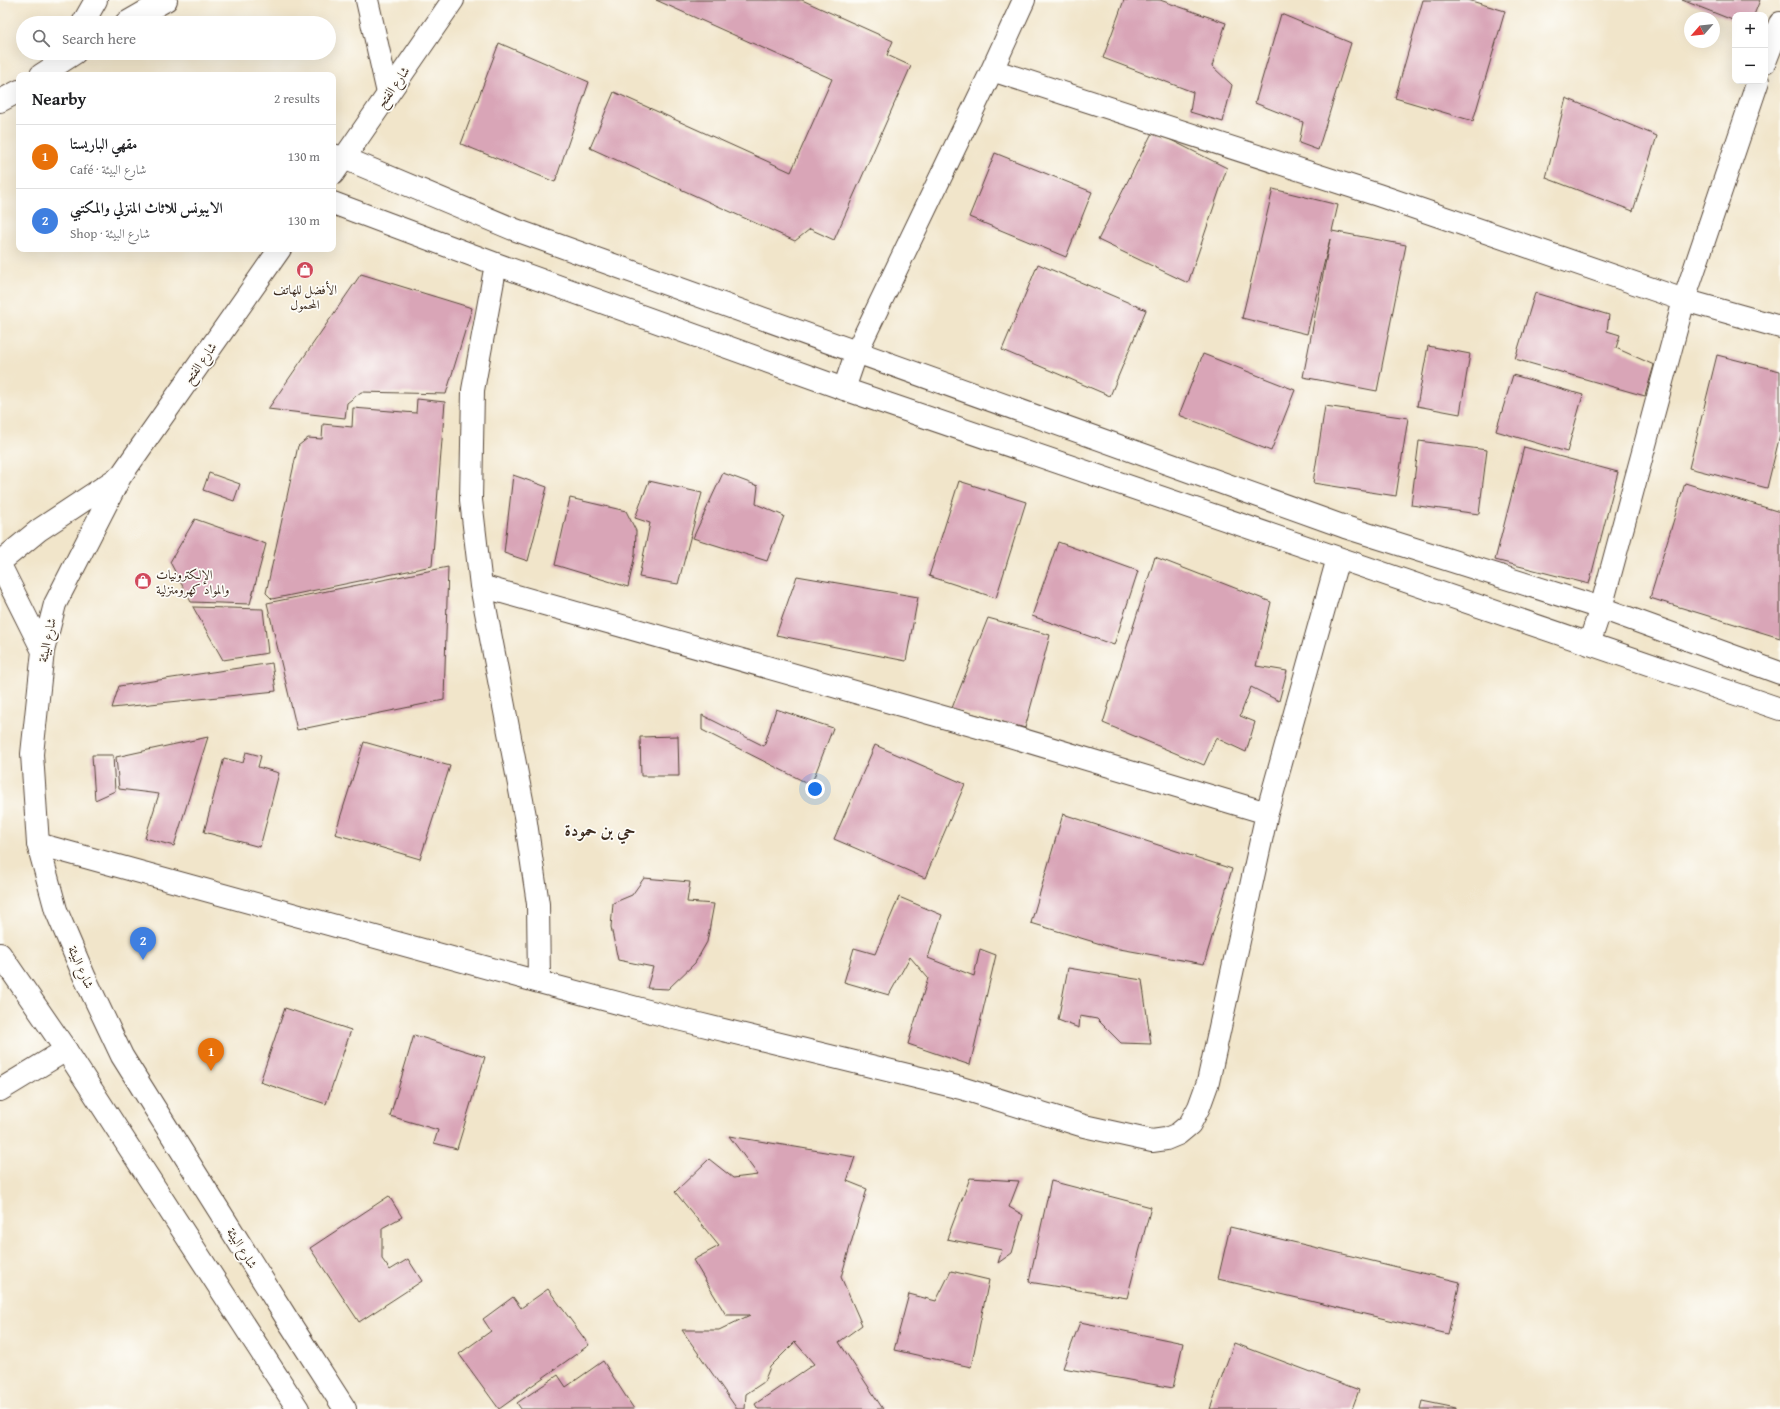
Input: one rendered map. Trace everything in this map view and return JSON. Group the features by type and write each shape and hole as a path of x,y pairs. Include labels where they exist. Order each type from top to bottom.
{"street":[{"path":"87,16 96,0"},
{"path":"138,16 166,0"},
{"path":"367,0 388,93"},
{"name":"شارع الفتح","path":"337,163 453,0"},
{"path":"844,389 857,351 1024,0"},
{"path":"1768,54 1780,23"},
{"path":"45,72 62,60"},
{"path":"992,70 1378,195 1684,300 1780,327"},
{"path":"1589,644 1601,608 1684,300 1757,84"},
{"path":"337,163 513,229 857,351 1344,527 1601,608 1780,673"},
{"path":"336,204 496,264 844,389 1780,709"},
{"name":"شارع الفتح","path":"120,477 278,252"},
{"path":"496,264 473,390 471,500 481,586 525,816 538,904 539,982"},
{"path":"43,651 0,563 39,530 120,477"},
{"name":"شارع البيئة","path":"120,477 55,604 43,651 32,754 38,844 56,910 85,978 122,1056 345,1409"},
{"path":"38,844 678,1019 961,1088 1084,1126 1152,1141 1166,1139 1178,1134 1190,1124 1199,1107 1208,1082 1267,813 1338,558"},
{"path":"481,586 1003,734 1267,813"},
{"path":"0,954 66,1050 298,1409"},
{"path":"0,1090 66,1050"}],"building":[{"path":"656,0 802,0 893,41 887,55 911,66 834,240 810,229 795,241 590,148 614,92 791,172 832,79"},
{"path":"1124,0 1160,0 1226,23 1212,66 1232,85 1223,122 1190,112 1193,92 1103,58"},
{"path":"1423,0 1468,0 1505,11 1473,121 1395,98"},
{"path":"1682,0 1760,0 1755,12 1732,12 1732,20 1720,15 1720,12 1712,12"},
{"path":"1281,14 1351,43 1318,150 1299,143 1303,122 1255,103"},
{"path":"499,43 589,82 555,182 461,144"},
{"path":"1566,98 1657,136 1633,211 1546,178"},
{"path":"1153,131 1227,168 1188,283 1098,240"},
{"path":"995,153 1092,192 1066,257 969,217"},
{"path":"1273,189 1338,205 1332,231 1406,245 1377,391 1303,377 1330,239 1307,334 1242,318"},
{"path":"1038,264 1146,310 1110,396 1002,350"},
{"path":"361,274 472,308 446,394 361,392 347,403 345,418 268,409"},
{"path":"1535,293 1609,315 1607,331 1620,335 1616,348 1654,365 1645,396 1515,359"},
{"path":"1428,346 1470,354 1460,414 1417,406"},
{"path":"1203,354 1295,390 1271,451 1179,415"},
{"path":"1717,355 1780,371 1780,435 1767,488 1689,468"},
{"path":"1513,375 1583,395 1567,452 1496,431"},
{"path":"417,399 445,402 432,566 272,599 266,593 298,446 308,438 322,439 323,424 352,427 353,408 416,413"},
{"path":"1325,406 1408,418 1396,496 1313,483"},
{"path":"1419,441 1487,450 1479,514 1411,505"},
{"path":"1524,447 1618,472 1589,584 1495,560"},
{"path":"209,473 240,484 234,501 203,490"},
{"path":"723,473 758,486 756,504 784,516 767,561 693,538"},
{"path":"513,475 547,487 528,561 504,553"},
{"path":"649,481 702,493 678,584 639,577 650,523 635,518"},
{"path":"959,481 1026,502 996,598 929,576"},
{"path":"1685,483 1780,512 1780,638 1650,598"},
{"path":"570,498 626,511 636,531 635,555 628,587 555,565"},
{"path":"195,519 266,544 250,604 191,602 170,562"},
{"path":"1058,542 1138,571 1114,645 1032,616"},
{"path":"1155,557 1271,602 1256,666 1287,671 1279,701 1251,687 1240,716 1255,722 1246,752 1216,738 1204,765 1103,723"},
{"path":"448,567 444,700 297,730 267,603"},
{"path":"797,576 918,597 906,661 776,635"},
{"path":"193,607 263,609 268,653 223,660"},
{"path":"988,618 1050,635 1025,728 952,708"},
{"path":"272,663 276,691 112,708 119,686"},
{"path":"776,709 833,728 811,785 702,730 702,715 764,746"},
{"path":"678,736 679,776 641,776 640,737"},
{"path":"208,737 174,846 145,838 159,794 119,789 116,757"},
{"path":"364,742 450,766 420,859 335,834"},
{"path":"875,745 965,784 925,878 834,839"},
{"path":"246,752 261,756 258,767 279,773 260,847 204,832 224,758 243,763"},
{"path":"92,755 113,755 115,791 95,800"},
{"path":"1063,814 1232,869 1204,964 1114,948 1031,923"},
{"path":"644,878 690,882 687,902 714,904 707,942 695,963 668,989 647,988 653,967 618,960 611,927 613,903 632,895"},
{"path":"899,897 942,915 928,958 974,976 980,949 996,955 970,1065 908,1044 928,978 910,957 889,995 844,982 854,948 875,954"},
{"path":"1068,968 1142,980 1151,1044 1121,1043 1097,1019 1080,1016 1079,1028 1058,1020"},
{"path":"285,1008 351,1030 326,1104 260,1082"},
{"path":"414,1035 485,1057 457,1149 434,1143 438,1130 390,1116"},
{"path":"729,1136 855,1157 847,1181 867,1189 841,1277 862,1325 839,1342 883,1409 758,1409 755,1404 814,1364 795,1342 770,1367 764,1382 746,1394 745,1409 737,1409 682,1330 719,1330 750,1315 726,1315 693,1260 719,1246 675,1192 709,1159 733,1178 758,1175"},
{"path":"970,1178 1019,1181 1009,1207 1023,1215 1012,1253 998,1263 1002,1250 947,1239"},
{"path":"1051,1181 1151,1207 1127,1298 1029,1282"},
{"path":"389,1196 402,1217 382,1228 382,1259 390,1270 408,1259 422,1281 359,1322 310,1248"},
{"path":"1230,1227 1460,1282 1448,1334 1218,1279"},
{"path":"951,1271 989,1280 971,1367 894,1350 909,1294 936,1301"},
{"path":"548,1289 589,1345 499,1409 459,1354 491,1331 483,1319 513,1297 521,1308"},
{"path":"1080,1322 1183,1343 1173,1388 1063,1368"},
{"path":"1234,1343 1359,1390 1352,1409 1210,1409"},
{"path":"603,1361 634,1409 521,1409 517,1403 558,1375 566,1387"},
{"path":"1422,1401 1456,1408 1456,1409 1420,1409"}],"place":[{"name":"الأفضل للهاتف المحمول","path":"305,270"},
{"name":"الإلكترونيات والمواد كهرومنزلية","path":"143,581"},
{"name":"الايبونس للاثاث المنزلي والمكتبي","path":"143,960"},
{"name":"مقهي الباريستا","path":"211,1071"}],"district":[{"name":"حي بن حمودة","path":"600,829"}]}
